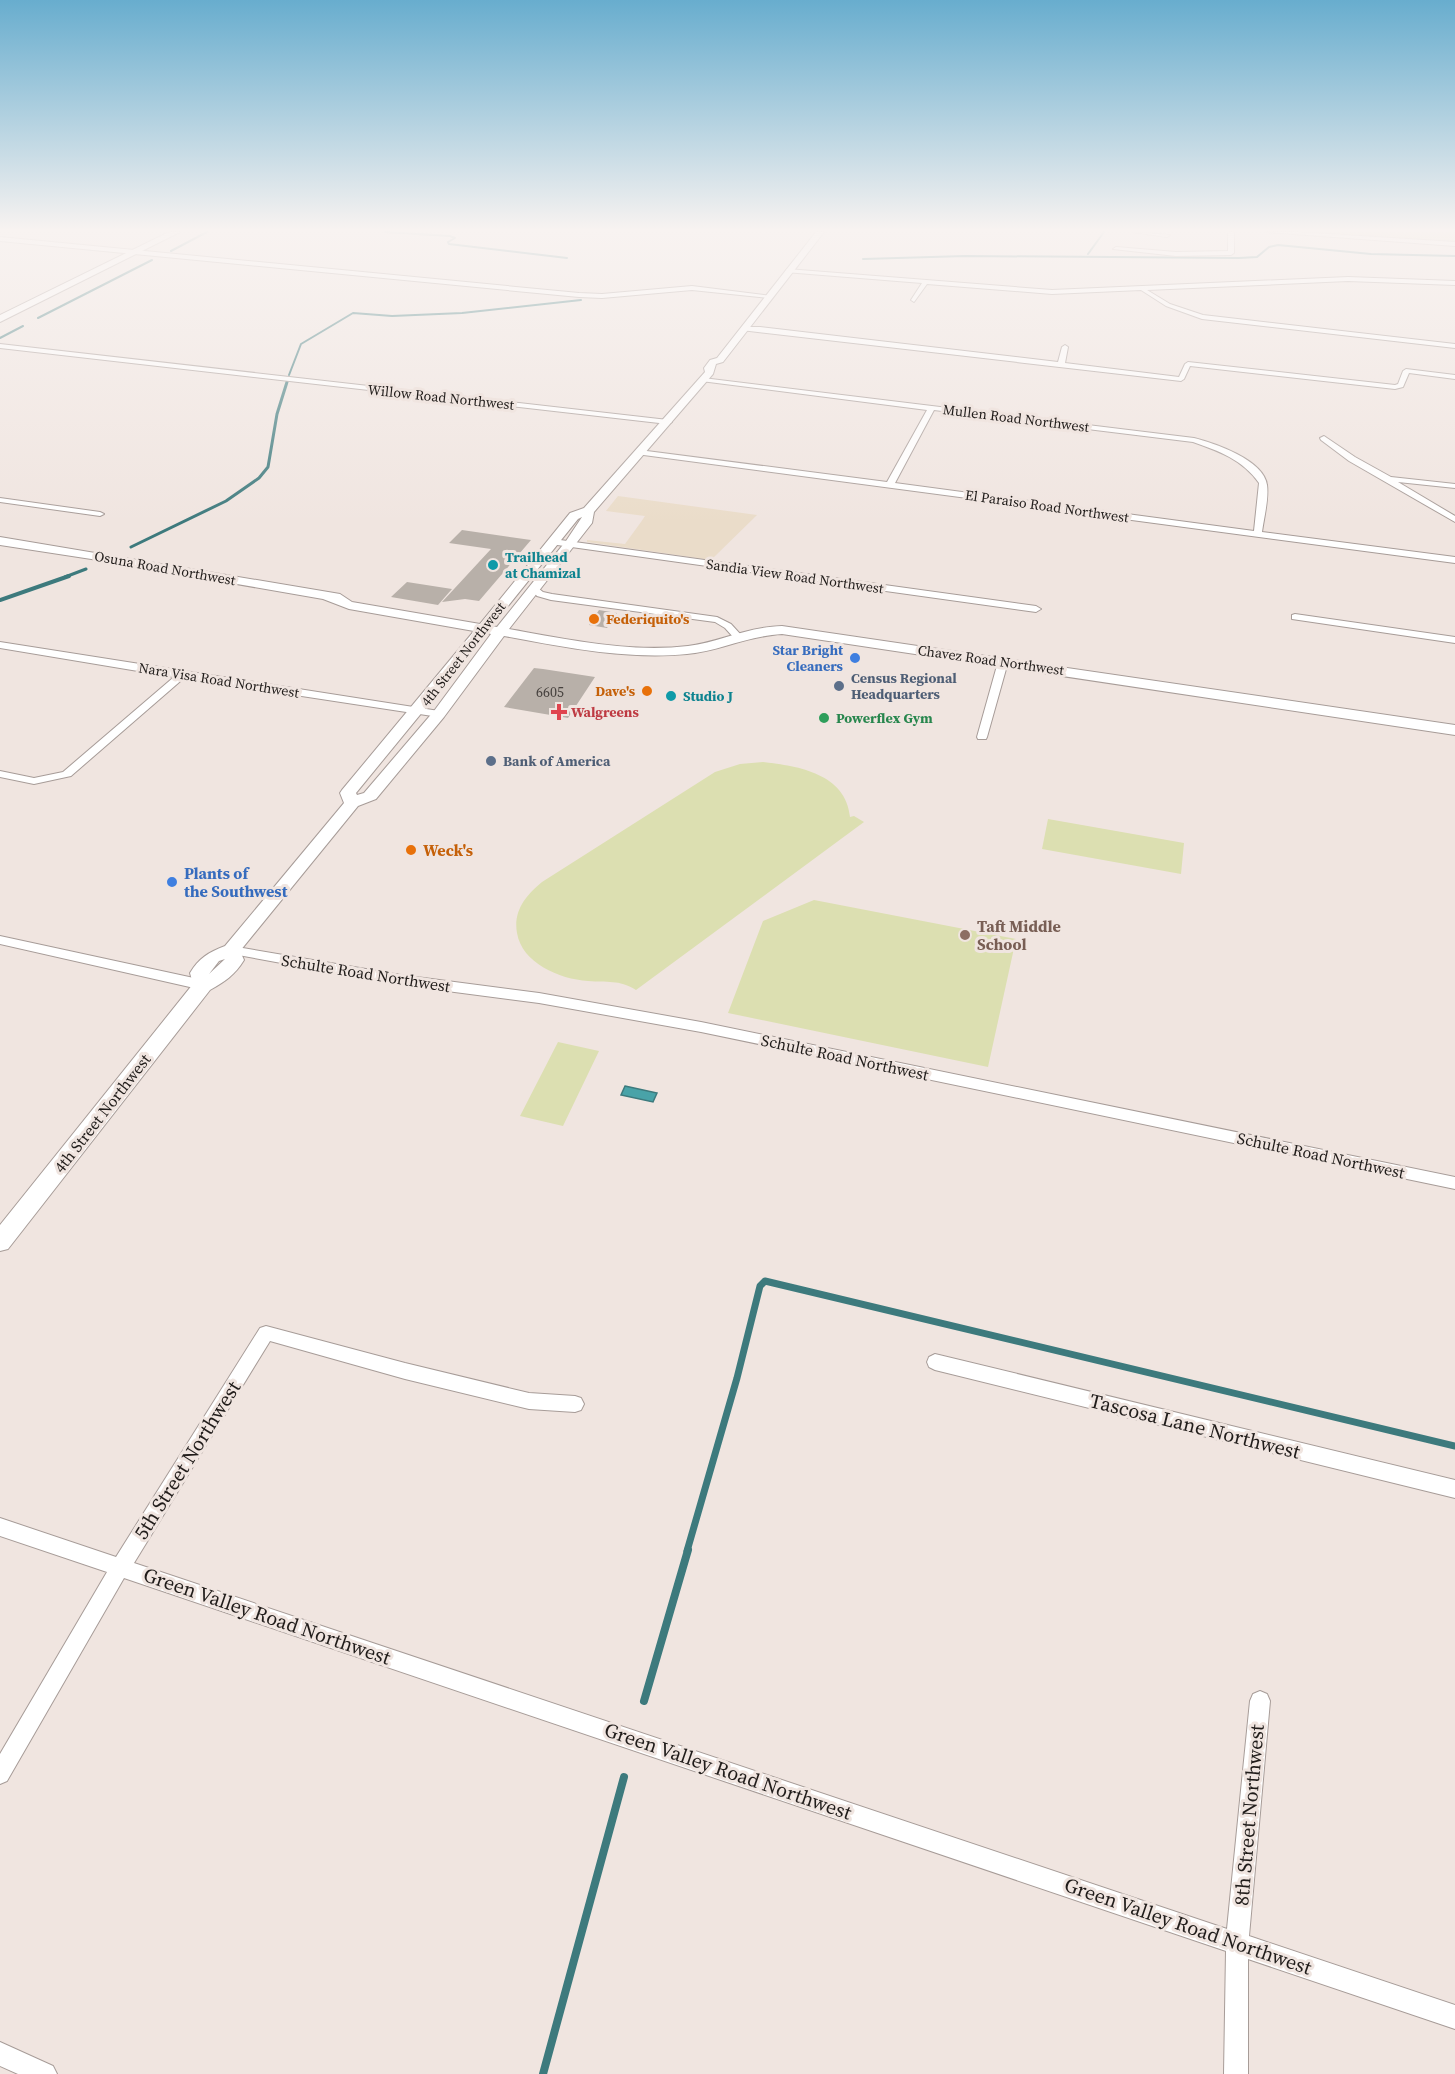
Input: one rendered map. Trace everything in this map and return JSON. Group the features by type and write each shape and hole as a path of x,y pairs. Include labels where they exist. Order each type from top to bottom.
{"main road":[{"name":"4th Street Northwest","path":"0,1242 203,985 221,976 235,960 231,950 352,803 370,796 439,714 538,560 574,516 588,511 706,376 716,369 743,329"},
{"name":"4th Street Northwest","path":"352,803 348,793 494,626 534,588 588,520 588,511"},
{"name":"Osuna Road Northwest","path":"0,542 153,565 162,570 202,574 329,598 349,605 494,626 610,648 678,651 737,636"},
{"name":"Chavez Road Northwest","path":"737,636 767,630 782,630 1455,730"}],"street":[{"path":"743,329 760,329 1180,379 1188,364 1395,387 1401,386 1406,371 1455,377"},
{"path":"1305,329 1455,346"},
{"name":"Willow Road Northwest","path":"0,346 668,422"},
{"path":"1061,366 1065,347"},
{"name":"Mullen Road Northwest","path":"706,376 932,408 1194,440 1228,452 1252,468 1263,483 1258,535"},
{"path":"890,485 932,408"},
{"path":"1324,438 1352,459 1455,520"},
{"name":"El Paraiso Road Northwest","path":"639,452 1455,560"},
{"path":"1388,479 1455,486"},
{"path":"0,500 100,514"},
{"name":"Sandia View Road Northwest","path":"553,542 1036,609"},
{"path":"534,588 540,594 562,598 717,620 728,626 737,636"},
{"path":"1295,617 1455,640"},
{"name":"Nara Visa Road Northwest","path":"0,645 439,714"},
{"path":"982,737 1003,662"},
{"path":"0,774 34,781 68,774 182,675"},
{"path":"0,940 203,985"},
{"name":"Schulte Road Northwest","path":"231,950 413,982 563,1002 701,1027 1455,1183"},
{"name":"5th Street Northwest","path":"0,1774 121,1566 266,1333 405,1371 529,1401 575,1404"},
{"name":"Tascosa Lane Northwest","path":"935,1362 1455,1489"},
{"name":"Green Valley Road Northwest","path":"0,1527 1238,1942 1455,2017"},
{"name":"8th Street Northwest","path":"1236,2074 1238,1942 1260,1701"},
{"path":"0,2054 45,2074"}],"shaded area":[{"path":"618,496 757,515 711,560 587,542 587,540 625,544 641,522 645,516 606,511"}],"green space":[{"path":"763,762 805,770 830,782 847,802 850,817 854,816 864,822 636,990 618,983 565,977 544,968 526,953 517,933 517,918 526,898 542,882 715,772 740,764"},
{"path":"1048,819 1184,843 1181,874 1042,849"},
{"path":"814,900 1016,939 988,1067 728,1013 763,921"},
{"path":"558,1042 599,1051 563,1126 520,1116"}],"water":[{"path":"625,1086 657,1093 653,1102 621,1095"}],"building":[{"name":"Trailhead at Chamizal","path":"462,530 531,540 479,601 465,599 442,602 491,549 449,543"},
{"path":"407,582 452,589 438,605 391,597"},
{"path":"599,610 617,613 607,628 589,625"},
{"name":"Walgreens","path":"534,668 595,677 568,718 504,707"}],"waterway":[{"path":"0,338 18,329"},
{"path":"289,375 301,344 327,329"},
{"path":"131,547 226,501 259,478 268,467 277,414 287,382"},
{"path":"65,577 86,569"},
{"path":"0,600 69,576"},
{"path":"687,1551 737,1378 760,1286 765,1281 1455,1446"},
{"path":"644,1701 688,1550"},
{"path":"543,2074 624,1777"}],"place":[{"name":"Trailhead at Chamizal","path":"493,565"},
{"name":"Federiquito's","path":"594,619"},
{"name":"Star Bright Cleaners","path":"855,658"},
{"name":"Census Regional Headquarters","path":"839,686"},
{"name":"Dave's","path":"647,691"},
{"name":"Studio J","path":"671,696"},
{"name":"Walgreens","path":"559,712"},
{"name":"Powerflex Gym","path":"824,718"},
{"name":"Bank of America","path":"491,761"},
{"name":"Weck's","path":"411,850"},
{"name":"Plants of the Southwest","path":"172,882"},
{"name":"Taft Middle School","path":"965,935"}]}
